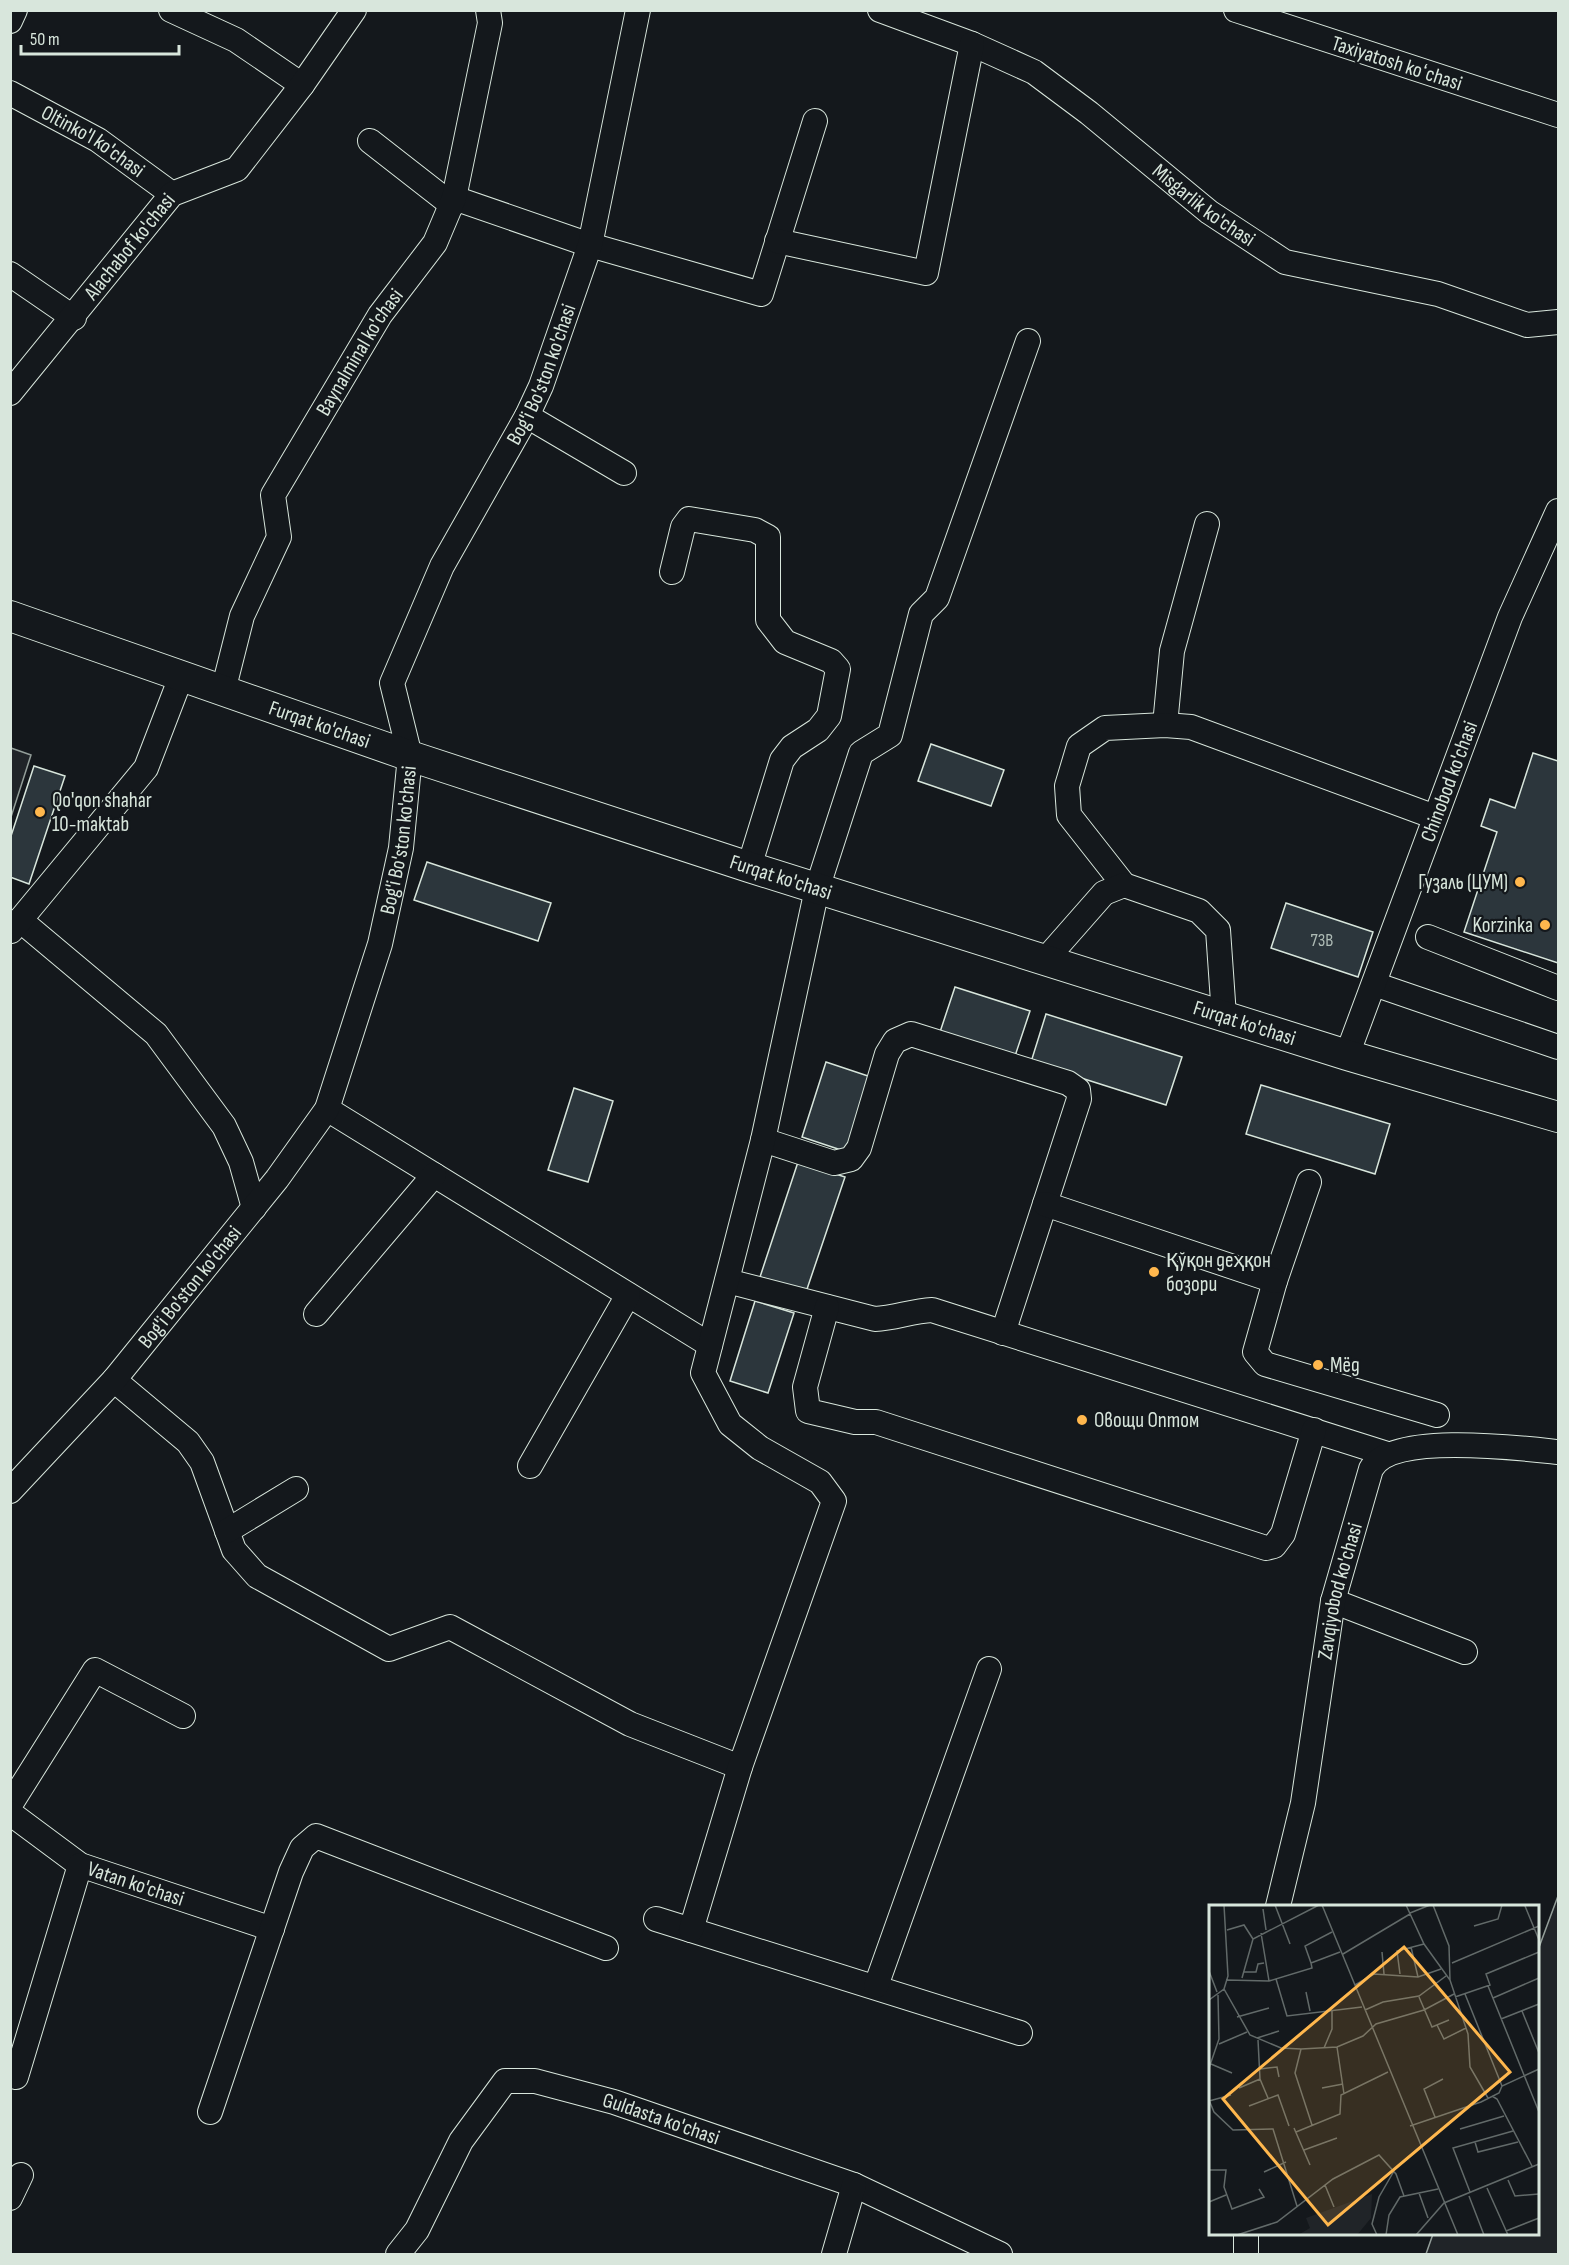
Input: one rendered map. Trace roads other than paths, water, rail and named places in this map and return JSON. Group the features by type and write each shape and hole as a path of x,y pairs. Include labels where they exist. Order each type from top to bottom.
{"main road":[{"name":"Furqat ko'chasi","path":"10,616 410,756 817,889 1347,1055 1558,1116"}],"street":[{"path":"10,21 15,10"},
{"path":"171,10 236,39 302,84"},
{"name":"Alachabof ko'chasi","path":"10,393 15,384 74,318 172,194 237,169 302,84 354,10"},
{"name":"Baynalminal ko'chasi","path":"223,692 242,616 279,537 273,495 380,315 435,243 453,201 490,23 488,10"},
{"name":"Bog'i Bo'ston ko'chasi","path":"10,1491 114,1380 254,1208 327,1109 380,944 401,848 410,756 392,683 442,566 527,416 540,386 590,245 638,10"},
{"name":"Misgarlik ko'chasi","path":"880,10 972,44 1034,72 1089,113 1209,212 1286,262 1438,294 1527,325 1558,321"},
{"name":"Taxiyatosh koʻchasi","path":"1236,10 1558,115"},
{"path":"777,241 926,273 972,44"},
{"name":"Oltinko'l ko'chasi","path":"10,93 98,140 172,194"},
{"path":"370,141 453,201 590,245 760,294 815,121"},
{"path":"10,274 74,318"},
{"path":"691,1930 740,1767 834,1502 820,1482 760,1448 730,1424 703,1374 763,1140 817,889 861,753 890,735 921,614 937,598 1028,341"},
{"path":"527,416 624,473"},
{"name":"Chinobod ko'chasi","path":"1347,1055 1510,617 1558,511"},
{"path":"672,572 682,527 689,519 755,530 768,537 768,620 785,642 831,661 838,669 829,716 818,730 792,747 782,760 749,867"},
{"path":"1165,725 1172,651 1207,524"},
{"path":"182,677 146,768 15,926 156,1034 224,1126 241,1162 254,1208"},
{"path":"1224,1016 1218,930 1199,911 1124,885 1069,815 1067,786 1079,746 1105,728 1165,725 1191,727 1435,817"},
{"path":"1046,959 1104,893 1124,885"},
{"path":"1428,937 1558,988"},
{"path":"1374,984 1558,1047"},
{"path":"763,1140 834,1163 851,1159 859,1148 887,1054 895,1041 911,1034 1068,1083 1078,1090 1079,1099 1003,1332"},
{"path":"327,1109 710,1345"},
{"path":"316,1314 434,1175"},
{"path":"1309,1182 1275,1281 1255,1352 1265,1364 1437,1415"},
{"path":"1045,1204 1275,1281"},
{"path":"727,1281 874,1319 894,1318 914,1311 932,1310 1388,1454 1461,1444 1558,1452"},
{"path":"530,1466 628,1295"},
{"path":"827,1307 805,1387 808,1410 855,1422 876,1422 1266,1548 1274,1546 1283,1534 1314,1430"},
{"path":"114,1380 188,1442 202,1462 234,1550 257,1576 389,1649 450,1627 630,1724 740,1767"},
{"name":"Zavqiyobod ko'chasi","path":"1278,1905 1303,1803 1333,1600 1371,1469 1376,1459 1388,1454"},
{"path":"227,1531 296,1489"},
{"path":"1333,1600 1465,1652"},
{"path":"876,1986 989,1669"},
{"path":"10,1804 95,1670 183,1716"},
{"name":"Vatan ko'chasi","path":"10,1813 80,1866 272,1929"},
{"path":"210,2112 302,1848 316,1836 606,1948"},
{"path":"16,2077 80,1866"},
{"path":"656,1919 876,1986 1020,2033"},
{"name":"Guldasta ko'chasi","path":"398,2254 417,2230 461,2141 505,2081 535,2081 614,2102 854,2185 1000,2254"},
{"path":"10,2198 21,2175"},
{"path":"834,2254 854,2185"},
{"path":"1246,2235 1246,2254"}],"place":[{"name":"Qo'qon shahar 10-maktab","path":"40,812"},
{"name":"Гузаль (ЦУМ)","path":"1520,882"},
{"name":"Korzinka","path":"1545,925"},
{"name":"Қўқон деҳқон бозори","path":"1154,1272"},
{"name":"Мёд","path":"1318,1365"},
{"name":"Овощи Оптом","path":"1082,1420"}]}
